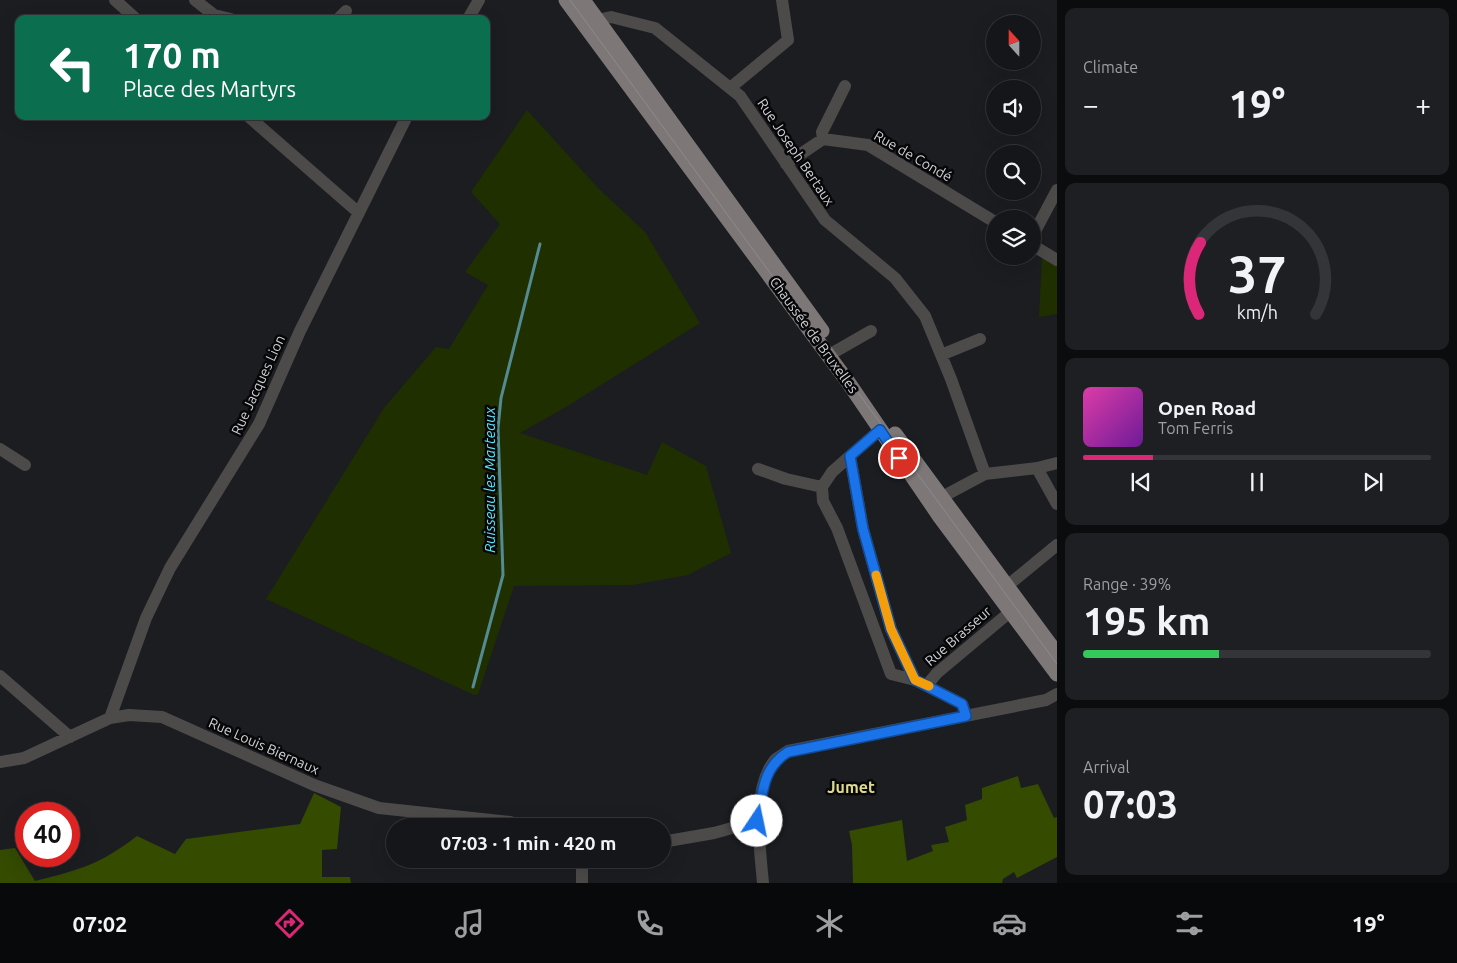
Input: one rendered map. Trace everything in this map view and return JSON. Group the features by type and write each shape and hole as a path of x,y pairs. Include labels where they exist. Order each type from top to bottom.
{"main road":[{"name":"Chaussée de Bruxelles","path":"566,0 591,24 836,351 942,497 1002,590 1010,612 1057,674"},
{"name":"Chaussée de Bruxelles","path":"583,0 591,24 680,152 851,386 880,430 1002,590 1057,654"}],"street":[{"path":"115,0 132,15"},
{"path":"195,0 214,15"},
{"path":"470,15 479,0"},
{"path":"730,88 788,40 782,0"},
{"name":"Rue Joseph Bertaux","path":"591,24 611,17 622,18 655,28 740,96 825,220 900,284 925,316 985,474"},
{"path":"786,164 823,139 822,132 845,86"},
{"path":"253,120 359,213"},
{"name":"Rue Jacques Lion","path":"110,718 146,618 170,568 259,424 300,330 405,120"},
{"name":"Rue de Condé","path":"823,139 868,145 986,217"},
{"path":"1041,221 1057,190"},
{"path":"1041,250 1057,260"},
{"path":"836,351 871,332"},
{"path":"941,355 980,339"},
{"path":"880,430 832,472 822,487 823,500 846,552 891,674 921,683 962,704 966,716"},
{"path":"0,449 25,465"},
{"path":"850,456 868,545 891,629 921,683"},
{"path":"942,497 985,474 1057,464"},
{"path":"1037,468 1057,504"},
{"path":"758,469 822,487"},
{"path":"846,552 868,545"},
{"path":"1002,590 1057,545"},
{"name":"Rue Brasseur","path":"921,683 937,673 1010,612"},
{"path":"870,619 887,614"},
{"path":"0,676 70,737"},
{"path":"764,883 757,821 766,777 775,760 788,752 1046,700 1057,694"},
{"name":"Rue Louis Biernaux","path":"0,762 24,758 110,718 129,715 162,717 314,785 379,808 473,818"},
{"path":"671,840 714,833 757,821"},
{"path":"582,868 582,883"}],"green space":[{"path":"527,110 598,188 645,232 700,323 566,407 520,433 647,475 662,442 706,466 731,553 688,575 632,585 514,586 478,694 474,695 266,599 384,408 436,347 449,349 488,285 465,272 500,224 471,192"},
{"path":"1042,256 1057,265 1057,314 1039,317"},
{"path":"1018,776 1021,788 1038,784 1054,818 1057,817 1057,857 1017,878 1014,872 1003,879 1002,883 853,883 852,845 849,831 902,820 907,861 933,851 931,845 949,842 945,827 967,820 965,805 982,799 982,788"},
{"path":"314,793 341,807 337,849 322,850 322,877 350,877 351,883 0,883 0,850 15,848 15,867 27,867 35,881 101,860 137,836 175,854 186,839 300,824"}],"waterway":[{"name":"Ruisseau les Marteaux","path":"473,687 503,575 498,428 501,398 540,244"}],"tram line":[{"path":"570,0 1057,664"}],"slow traffic":[{"path":"876,575 891,629 915,680 929,686"}],"district":[{"name":"Jumet","path":"851,787"}],"route":[{"path":"757,821 766,777 775,760 788,752 966,716 962,704 915,680 891,629 863,529 850,456 880,430 899,458"}]}
